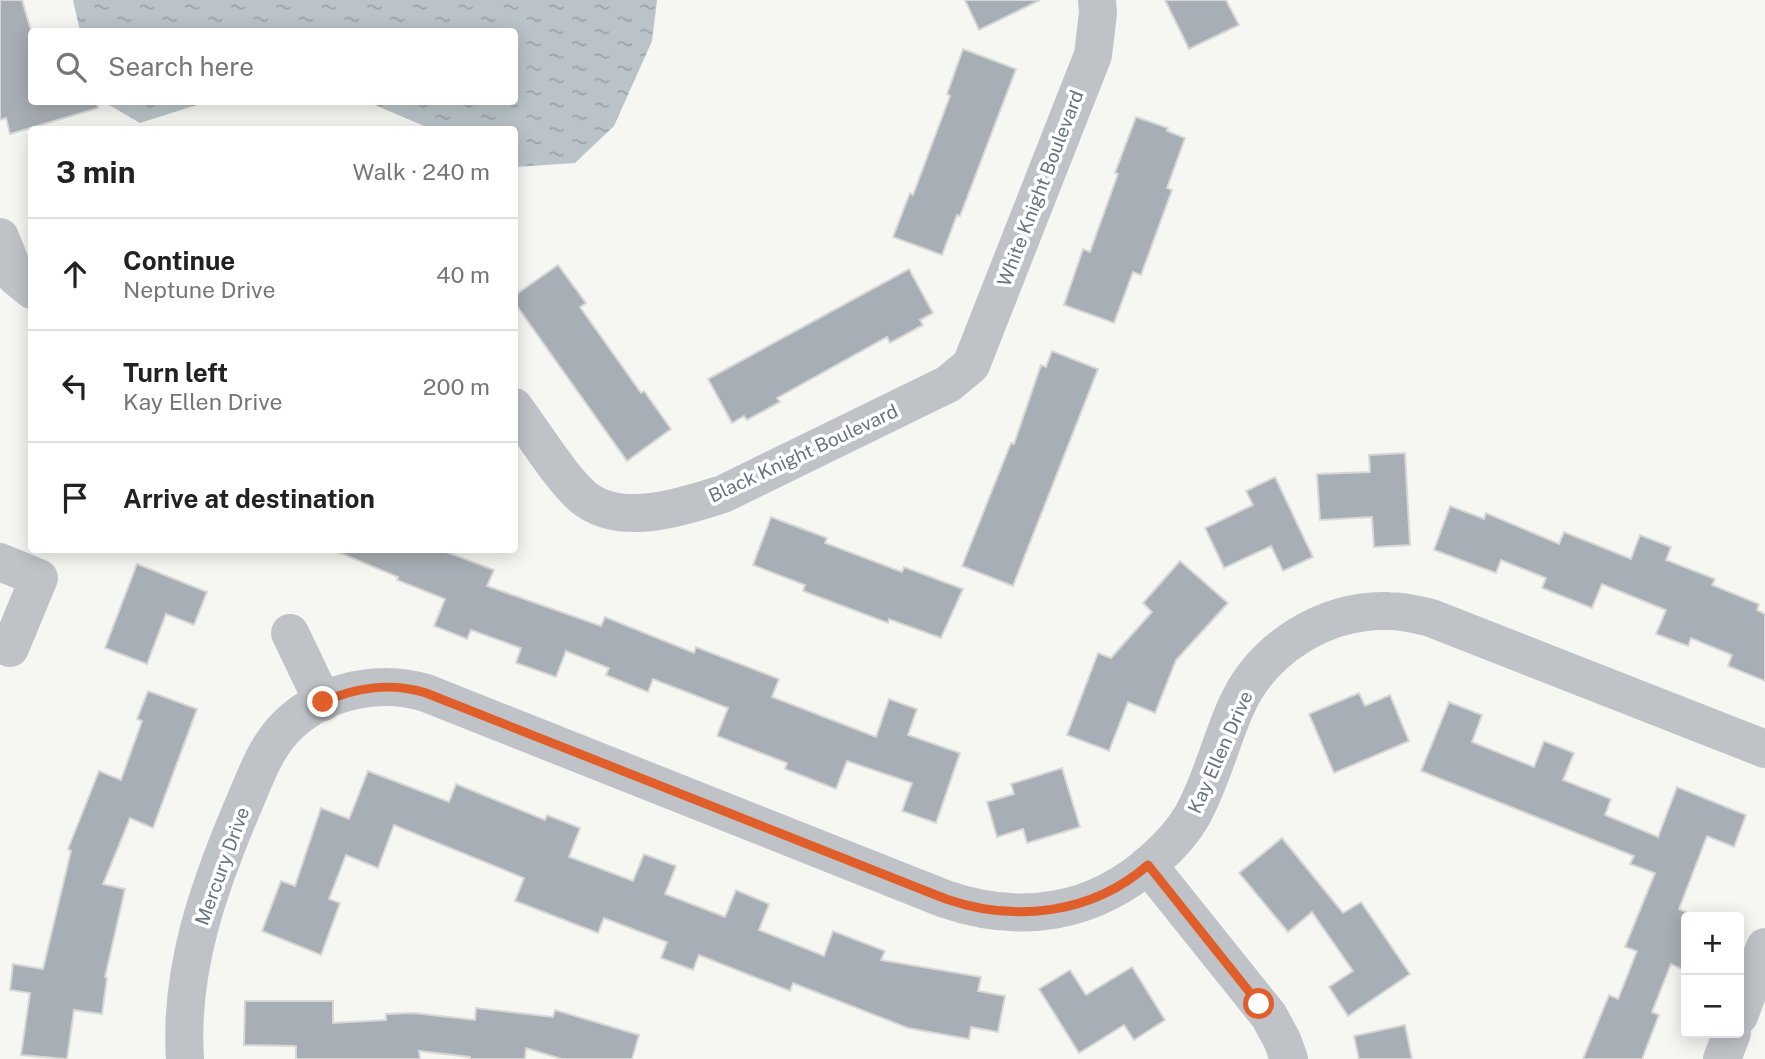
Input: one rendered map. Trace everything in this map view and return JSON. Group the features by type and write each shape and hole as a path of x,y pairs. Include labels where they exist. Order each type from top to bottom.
{"street":[{"name":"White Knight Boulevard","path":"965,372 971,365 1093,55 1097,0"},
{"path":"0,237 16,277 28,287"},
{"name":"Black Knight Boulevard","path":"518,412 583,497 608,510 639,512 684,505 723,494 948,384 965,372"},
{"path":"0,562 39,578 10,648 0,644"},
{"name":"Kay Ellen Drive","path":"323,702 347,691 375,687 406,688 426,693 932,894 986,910 1035,912 1069,907 1109,892 1134,878 1176,839 1194,813 1236,705 1267,660 1300,635 1324,622 1364,612 1405,612 1444,622 1765,748"},
{"path":"290,633 323,702"},
{"name":"Mercury Drive","path":"185,1059 187,985 205,903 214,877 265,755 289,723 323,702"},
{"path":"1148,865 1269,1016 1289,1059"},
{"path":"1744,1003 1765,947"},
{"path":"1722,1059 1730,1038"}],"water":[{"path":"73,0 657,0 652,41 614,126 575,163 518,167 518,126 424,126 375,105 518,105 518,28 79,28"},
{"path":"109,105 197,105 140,123"}],"building":[{"path":"0,0 22,0 30,28 28,28 28,105 98,105 98,108 37,126 28,126 28,129 10,134 6,118 0,120"},
{"path":"965,0 1040,0 979,30"},
{"path":"1165,0 1226,0 1239,25 1189,49"},
{"path":"963,49 1016,69 960,216 957,215 942,255 893,237 910,193 913,195 950,96 947,94"},
{"path":"1136,117 1168,128 1167,131 1185,138 1167,188 1172,190 1141,275 1133,272 1114,323 1064,305 1083,249 1090,252"},
{"path":"558,265 586,303 580,307 641,393 644,391 671,429 627,461 518,308 518,293"},
{"path":"909,269 933,313 920,320 923,325 890,343 887,337 777,398 780,402 747,420 744,416 732,423 708,379"},
{"path":"1052,351 1098,369 1013,586 962,566 1011,443 1014,444 1041,365 1046,367"},
{"path":"1405,453 1410,545 1374,547 1372,517 1320,520 1317,474 1370,472 1369,455"},
{"path":"1275,477 1313,557 1283,571 1271,546 1224,568 1205,528 1253,505 1246,491"},
{"path":"1450,506 1484,519 1486,513 1559,544 1564,532 1631,559 1640,535 1671,547 1666,560 1715,579 1712,585 1759,604 1757,610 1765,614 1765,681 1728,666 1732,655 1691,638 1688,646 1656,634 1666,610 1602,584 1592,608 1542,588 1546,578 1501,560 1496,573 1434,550"},
{"path":"771,517 827,538 825,543 902,572 904,567 963,589 941,638 889,619 888,623 803,591 805,585 753,565"},
{"path":"340,553 449,553 494,570 487,586 601,626 605,617 694,653 696,647 779,679 772,697 876,737 889,699 917,709 908,735 960,753 936,823 902,811 912,783 847,761 836,789 785,769 787,763 717,736 728,708 653,679 648,692 606,675 609,668 566,651 556,677 516,663 521,648 471,630 467,639 434,626 445,599 397,580 398,577"},
{"path":"1180,561 1228,603 1176,660 1155,713 1128,702 1109,751 1067,735 1098,653 1111,658 1152,612 1143,603"},
{"path":"137,564 207,592 194,625 166,614 147,664 105,648"},
{"path":"148,691 197,709 153,828 130,818 103,884 125,889 105,977 102,1014 74,1010 67,1059 21,1055 30,993 10,990 13,964 43,969 71,851 68,849 99,771 121,780 142,721 137,719"},
{"path":"1359,693 1365,706 1390,695 1409,741 1334,773 1309,714"},
{"path":"1449,702 1482,715 1472,742 1534,767 1544,741 1574,753 1563,780 1611,799 1605,815 1658,837 1677,787 1746,815 1734,847 1707,836 1679,909 1686,912 1681,912 1681,969 1671,964 1652,1012 1659,1015 1642,1059 1583,1059 1609,995 1618,999 1637,951 1625,947 1655,873 1630,864 1634,856 1421,771"},
{"path":"1062,768 1080,827 1027,843 1023,829 997,837 987,802 1014,794 1011,784"},
{"path":"368,771 449,802 456,784 545,820 547,815 580,828 569,857 633,881 644,854 676,866 665,894 725,917 736,890 769,904 759,930 824,956 833,931 885,951 881,960 981,977 978,991 1005,996 998,1032 971,1027 969,1039 908,1028 793,983 790,991 699,955 693,970 661,958 667,942 604,918 598,933 515,901 524,878 394,825 378,868 346,855 329,899 340,903 321,955 262,931 281,881 295,886 321,808 349,819"},
{"path":"1282,838 1343,913 1361,902 1410,974 1348,1016 1329,987 1353,971 1312,912 1288,932 1239,873"},
{"path":"1132,967 1165,1020 1134,1040 1124,1025 1079,1053 1039,989 1070,970 1086,995"},
{"path":"245,1001 333,1001 333,1023 386,1020 386,1014 414,1013 475,1020 476,1008 553,1017 555,1010 639,1035 632,1059 562,1059 526,1048 525,1059 470,1059 419,1051 420,1059 296,1059 296,1046 244,1045"},
{"path":"1405,1025 1412,1059 1359,1059 1354,1036"}],"route":[{"path":"323,702 347,691 375,687 406,688 426,693 946,899 986,910 1043,912 1069,907 1109,892 1134,878 1148,865 1259,1004"}]}
